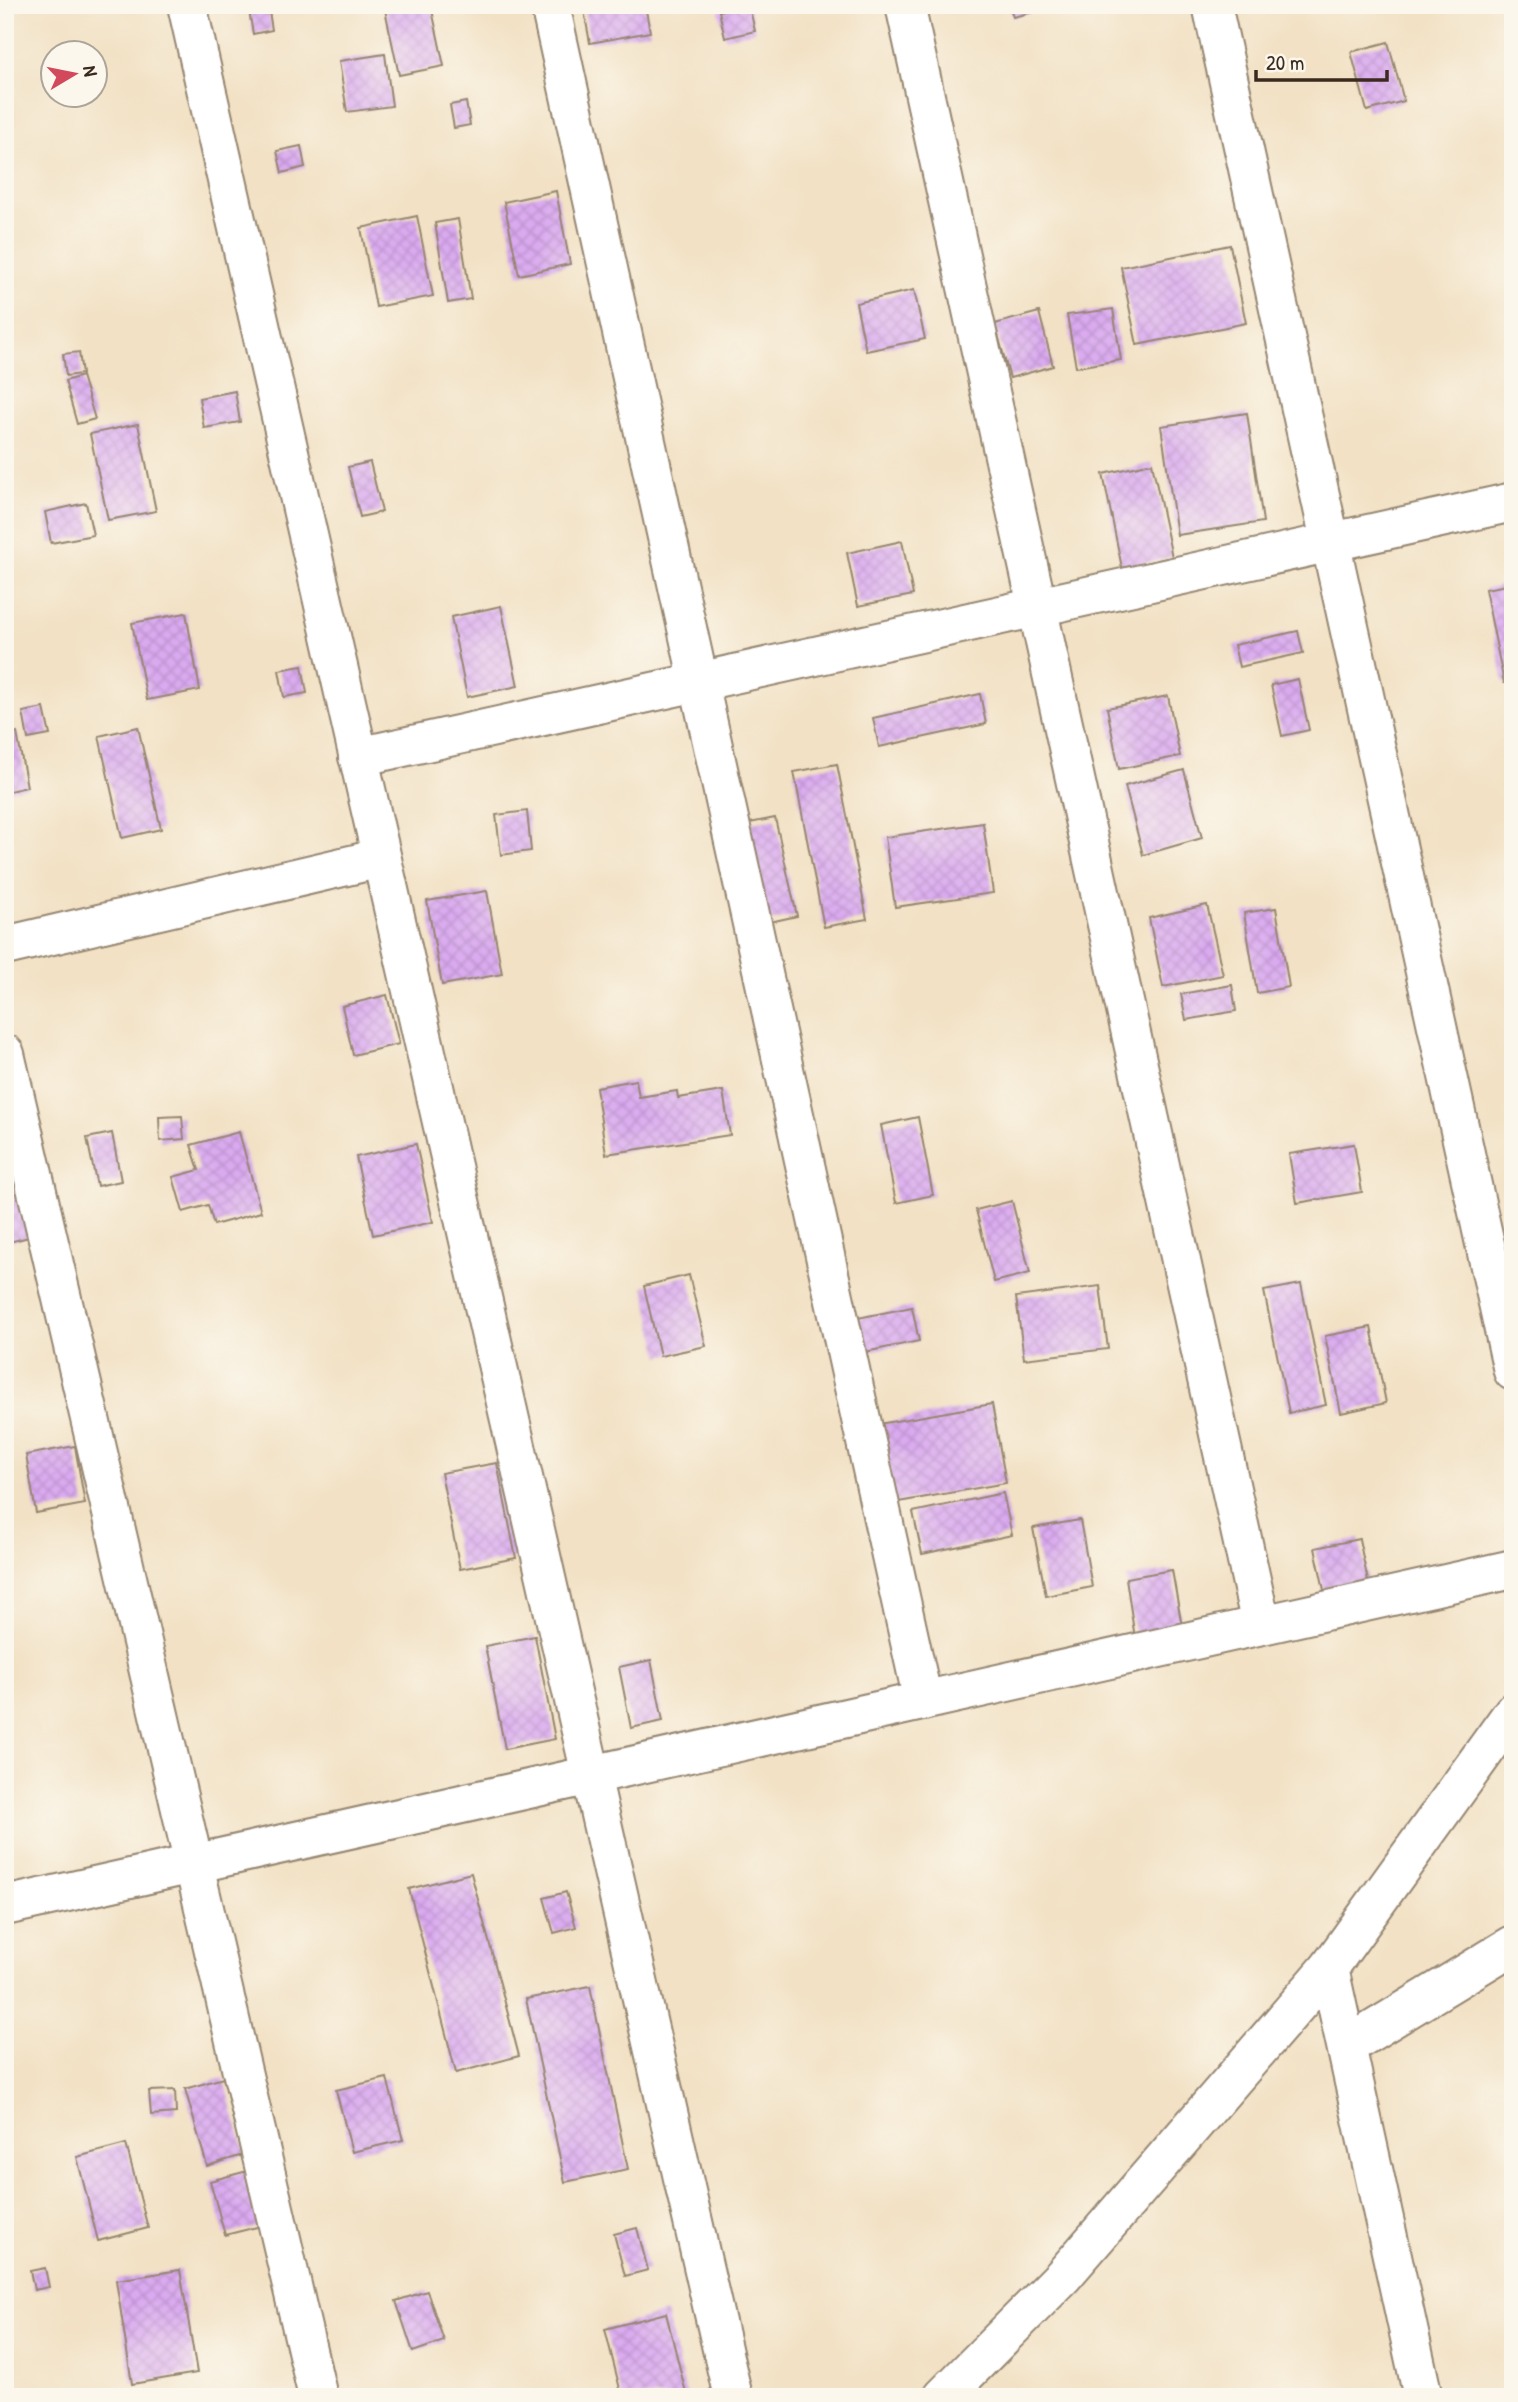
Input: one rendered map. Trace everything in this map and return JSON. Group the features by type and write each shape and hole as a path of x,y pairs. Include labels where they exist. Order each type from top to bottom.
{"street":[{"path":"187,5 733,2397"},
{"path":"550,5 923,1701"},
{"path":"905,5 1261,1625"},
{"path":"1212,5 1513,1371"},
{"path":"358,757 1513,502"},
{"path":"5,946 381,858"},
{"path":"5,1054 318,2397"},
{"path":"5,1906 1513,1569"},
{"path":"943,2397 1063,2276 1329,1968 1513,1712"},
{"path":"1347,2046 1513,1945"},
{"path":"1329,1968 1423,2397"}],"building":[{"path":"248,5 268,5 272,30 253,34"},
{"path":"384,5 431,5 444,66 399,75"},
{"path":"583,5 645,5 650,32 590,43"},
{"path":"749,5 755,31 725,38 719,11"},
{"path":"1009,5 1040,5 1041,10 1013,17"},
{"path":"1388,42 1404,101 1367,111 1351,52"},
{"path":"385,54 392,106 347,112 339,61"},
{"path":"466,102 470,125 454,128 450,105"},
{"path":"301,146 305,167 282,173 277,151"},
{"path":"556,191 570,264 519,275 504,202"},
{"path":"417,216 433,296 376,307 361,228"},
{"path":"458,219 471,299 448,303 435,223"},
{"path":"1230,245 1246,323 1137,345 1121,267"},
{"path":"914,290 925,339 866,351 856,303"},
{"path":"1113,309 1121,360 1076,367 1067,315"},
{"path":"1039,312 1053,366 1010,378 995,324"},
{"path":"79,352 82,374 66,376 63,354"},
{"path":"82,376 95,419 77,424 65,381"},
{"path":"235,391 240,422 204,428 199,398"},
{"path":"1247,413 1263,522 1177,535 1161,426"},
{"path":"138,424 156,511 108,520 90,434"},
{"path":"370,462 382,512 360,517 348,467"},
{"path":"1152,463 1172,557 1122,568 1103,474"},
{"path":"86,503 93,535 51,543 45,512"},
{"path":"902,541 913,595 858,606 847,553"},
{"path":"1513,584 1513,682 1504,683 1485,589"},
{"path":"501,606 518,686 467,697 451,617"},
{"path":"186,613 200,690 147,700 132,623"},
{"path":"1298,631 1303,653 1239,667 1234,645"},
{"path":"302,666 307,693 284,697 279,670"},
{"path":"1298,679 1309,730 1282,736 1271,685"},
{"path":"980,694 986,724 879,747 873,718"},
{"path":"1168,696 1180,756 1119,769 1107,708"},
{"path":"44,708 50,735 28,739 23,712"},
{"path":"138,727 161,829 122,838 99,736"},
{"path":"17,733 27,787 5,792 5,736"},
{"path":"837,764 867,919 824,927 794,772"},
{"path":"1184,770 1202,838 1143,855 1125,786"},
{"path":"527,811 531,851 501,855 496,815"},
{"path":"775,818 797,916 761,924 740,825"},
{"path":"983,823 993,893 895,907 885,837"},
{"path":"487,891 502,974 442,985 427,901"},
{"path":"1207,905 1223,975 1163,987 1149,918"},
{"path":"1276,908 1289,987 1257,993 1244,913"},
{"path":"1232,985 1236,1011 1186,1020 1181,994"},
{"path":"387,995 399,1044 353,1055 342,1006"},
{"path":"636,1080 639,1097 677,1091 678,1098 723,1091 730,1135 606,1154 596,1087"},
{"path":"182,1116 184,1139 160,1141 159,1117"},
{"path":"918,1117 933,1195 896,1203 881,1125"},
{"path":"239,1132 261,1212 214,1225 208,1205 183,1212 173,1177 199,1170 191,1145"},
{"path":"112,1133 121,1181 97,1186 87,1138"},
{"path":"416,1144 433,1222 373,1235 356,1157"},
{"path":"1354,1144 1362,1192 1297,1203 1289,1154"},
{"path":"13,1166 29,1237 5,1243 5,1167"},
{"path":"1012,1201 1030,1273 994,1282 976,1210"},
{"path":"689,1275 706,1346 660,1356 644,1286"},
{"path":"1301,1284 1326,1405 1289,1413 1264,1291"},
{"path":"1100,1286 1108,1349 1024,1359 1016,1297"},
{"path":"912,1307 919,1341 860,1353 853,1319"},
{"path":"1371,1327 1386,1403 1341,1413 1325,1336"},
{"path":"992,1404 1006,1483 887,1504 873,1425"},
{"path":"75,1446 85,1504 36,1513 26,1455"},
{"path":"497,1463 516,1558 460,1569 441,1473"},
{"path":"1003,1493 1012,1535 922,1554 913,1512"},
{"path":"1080,1520 1092,1587 1046,1596 1033,1528"},
{"path":"1359,1539 1371,1595 1327,1604 1315,1548"},
{"path":"1172,1570 1184,1638 1136,1645 1126,1578"},
{"path":"535,1636 555,1739 505,1749 485,1646"},
{"path":"651,1660 663,1721 631,1728 619,1667"},
{"path":"471,1873 519,2056 456,2073 409,1889"},
{"path":"566,1892 576,1927 554,1933 544,1898"},
{"path":"590,1986 628,2169 565,2182 526,1999"},
{"path":"223,2078 246,2154 207,2166 185,2089"},
{"path":"387,2078 403,2140 352,2152 336,2090"},
{"path":"175,2090 176,2113 151,2115 149,2091"},
{"path":"126,2144 148,2228 98,2241 77,2157"},
{"path":"251,2170 265,2225 225,2235 210,2181"},
{"path":"637,2228 648,2270 625,2276 614,2234"},
{"path":"45,2268 49,2287 34,2290 30,2271"},
{"path":"180,2270 197,2373 132,2384 116,2280"},
{"path":"427,2291 444,2341 413,2352 396,2301"},
{"path":"666,2313 687,2397 622,2397 605,2329"}]}
